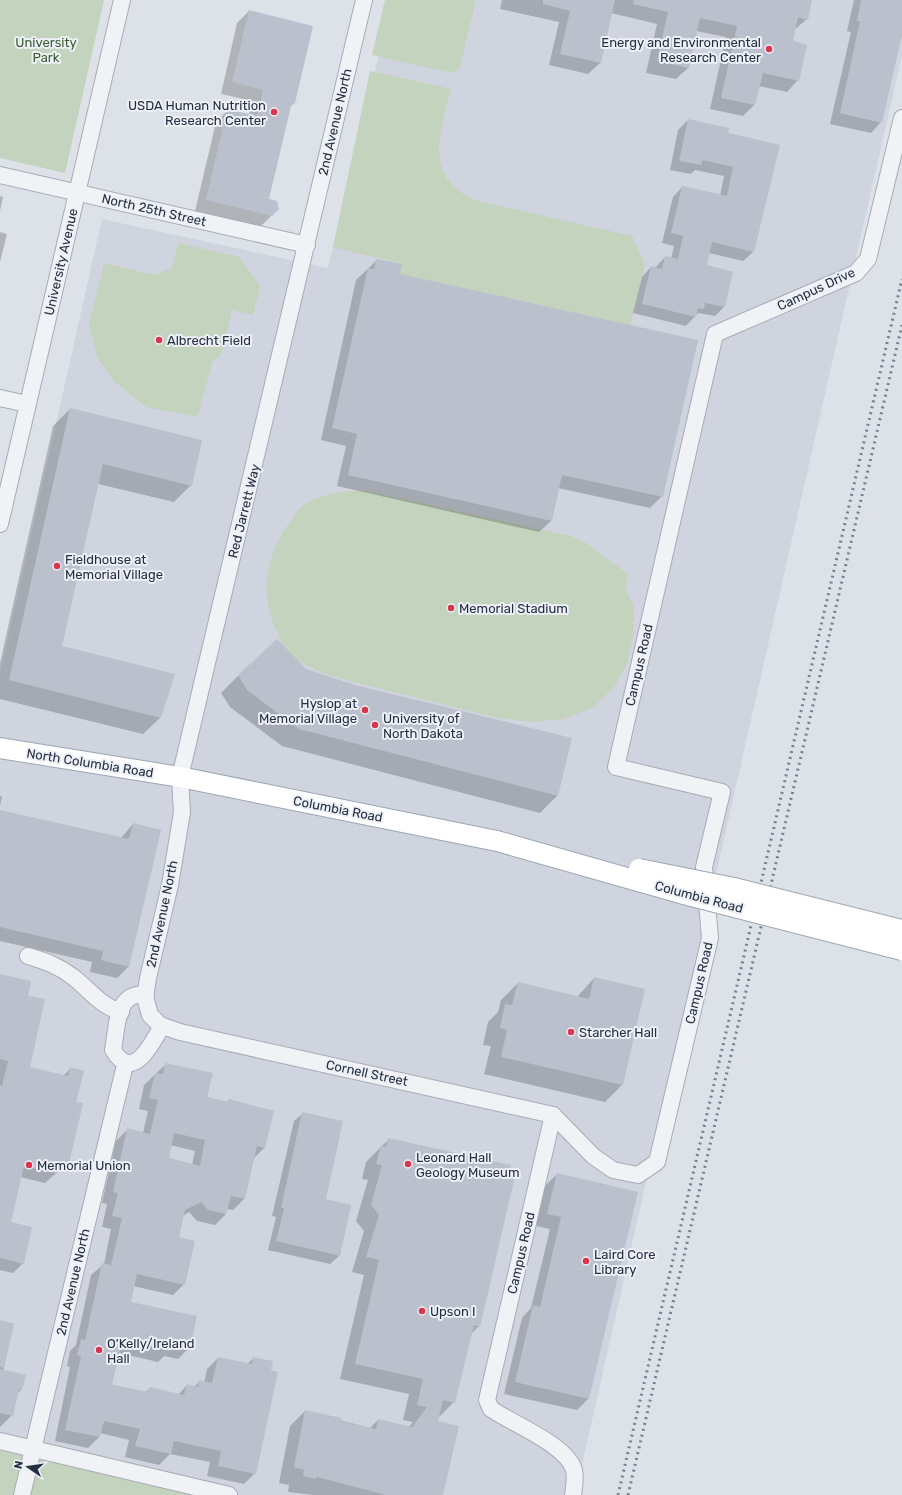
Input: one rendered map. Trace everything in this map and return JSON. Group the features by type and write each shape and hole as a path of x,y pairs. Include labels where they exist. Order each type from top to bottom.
{"main road":[{"name":"North Columbia Road","path":"0,748 180,777"},
{"name":"Columbia Road","path":"180,777 734,888 902,930"},
{"name":"Columbia Road","path":"497,841 680,893 902,950"}],"street":[{"name":"University Avenue","path":"0,524 122,0"},
{"name":"2nd Avenue North","path":"307,245 364,0"},
{"name":"Campus Drive","path":"715,334 856,273 868,259 902,118"},
{"name":"North 25th Street","path":"0,175 307,245"},
{"name":"Red Jarrett Way","path":"180,777 307,245"},
{"name":"Campus Road","path":"554,1115 593,1156 613,1170 638,1175 657,1162 710,938 704,867 722,792 616,767 715,334"},
{"path":"0,398 27,404"},
{"name":"2nd Avenue North","path":"162,1026 150,1015 146,994 148,978 170,885 182,812 180,777"},
{"path":"28,956 49,962 73,977 102,1004 121,1012"},
{"path":"146,994 135,995 128,999 121,1012 113,1050 117,1057 124,1061 139,1061 145,1055 162,1026"},
{"name":"Cornell Street","path":"162,1026 180,1032 554,1115"},
{"name":"2nd Avenue North","path":"22,1495 124,1069"},
{"name":"Campus Road","path":"554,1115 487,1400 492,1408 551,1444 570,1461 574,1471 573,1495"},
{"path":"0,1441 229,1495"}],"shaded area":[{"name":"University of North Dakota","path":"392,0 902,0 902,55 575,1495 0,1495 0,673 102,219 328,268"}],"green space":[{"name":"University Park","path":"0,0 104,0 65,173 0,158"},
{"path":"385,0 476,0 460,67 452,73 372,55"},
{"path":"370,71 451,89 440,138 439,154 442,168 449,181 460,192 478,201 632,236 645,265 630,325 400,274 402,264 333,247"},
{"name":"Albrecht Field","path":"178,243 239,257 260,286 253,315 232,310 221,354 213,361 197,417 146,407 115,382 98,359 89,325 104,263 155,275 166,270 171,271"},
{"name":"Memorial Stadium","path":"347,491 367,491 570,536 586,543 628,574 625,589 634,606 633,635 627,663 615,686 594,707 563,719 530,722 493,717 334,677 315,670 296,659 285,648 272,620 268,605 267,591 270,562 282,535 301,507 317,498"},
{"path":"0,1441 229,1495 0,1495"}],"building":[{"path":"543,0 615,0 601,63 560,54 570,11 543,4"},
{"name":"Energy and Environmental Research Center","path":"634,0 812,0 808,20 798,17 793,41 807,45 799,81 763,73 755,105 721,98 737,26 700,18 689,68 657,61 668,12 633,4"},
{"path":"861,0 902,0 902,34 882,123 840,113 860,21 857,21"},
{"name":"USDA Human Nutrition Research Center","path":"249,10 313,26 295,103 291,106 269,199 277,201 279,209 272,216 206,200 227,109 257,116 263,90 232,82"},
{"path":"688,119 729,128 728,133 780,145 754,252 712,242 707,265 733,272 725,307 705,303 704,309 698,308 696,317 642,304 651,266 662,269 665,256 678,259 683,236 671,233 682,186 727,196 733,167 703,160 701,165 679,161"},
{"path":"376,259 402,264 400,274 698,340 663,497 562,475 552,521 348,475 357,434 332,428 368,268 374,269"},
{"name":"Fieldhouse at Memorial Village","path":"70,408 202,440 192,486 103,464 62,646 175,674 161,718 9,680"},
{"name":"Hyslop at Memorial Village","path":"277,639 306,669 355,685 572,738 558,796 299,729 247,690 238,675"},
{"path":"0,810 129,839 133,823 161,830 129,967 101,960 103,951 0,927"},
{"name":"Memorial Union","path":"0,974 31,981 28,996 45,999 30,1067 68,1076 70,1067 84,1071 76,1102 83,1103 69,1164 59,1161 56,1173 24,1166 11,1222 32,1227 24,1264 0,1258 0,1085 2,1086 8,1061 0,1059"},
{"name":"Starcher Hall","path":"594,977 645,989 623,1085 501,1057 507,1030 500,1028 505,1004 512,1005 518,982 589,999"},
{"path":"165,1063 213,1073 207,1097 229,1102 229,1099 274,1111 265,1148 257,1146 245,1199 231,1196 226,1214 208,1210 201,1202 185,1210 179,1237 195,1241 185,1285 137,1274 131,1302 197,1316 190,1349 172,1344 170,1351 122,1340 112,1385 148,1392 150,1387 184,1395 187,1384 198,1387 199,1380 212,1383 218,1357 252,1364 253,1357 273,1361 271,1370 278,1372 256,1474 218,1466 221,1451 174,1441 171,1454 135,1446 140,1429 104,1421 100,1437 65,1430 81,1356 77,1355 81,1339 85,1340 102,1263 111,1265 122,1218 112,1216 118,1193 113,1192 127,1128 150,1134 158,1100 149,1098 155,1073 163,1074","holes":["174,1133 205,1140 200,1166 169,1158"]},
{"path":"302,1112 343,1121 326,1199 351,1205 340,1256 276,1241 284,1208 281,1208"},
{"path":"388,1138 511,1165 509,1174 515,1176 480,1327 474,1325 455,1403 443,1400 438,1421 459,1426 443,1495 386,1495 317,1477 316,1479 303,1476 304,1470 294,1467 305,1410 341,1418 341,1421 376,1429 378,1419 412,1427 427,1407 417,1405 423,1379 355,1364 379,1260 366,1257 379,1215 371,1205 382,1165 376,1164 381,1146 386,1147"},
{"name":"Laird Core Library","path":"557,1173 638,1192 589,1399 515,1382 533,1305 540,1307 561,1217 547,1214"},
{"path":"0,1320 14,1324 4,1368 0,1367"},
{"path":"0,1369 26,1375 22,1390 19,1389 13,1416 0,1413"}],"railway":[{"path":"618,1495 902,279"},
{"path":"628,1495 902,325"}],"place":[{"name":"Energy and Environmental Research Center","path":"769,49"},
{"name":"USDA Human Nutrition Research Center","path":"274,112"},
{"name":"Albrecht Field","path":"159,340"},
{"name":"Fieldhouse at Memorial Village","path":"57,566"},
{"name":"Memorial Stadium","path":"451,608"},
{"name":"Hyslop at Memorial Village","path":"365,710"},
{"name":"University of North Dakota","path":"375,725"},
{"name":"Starcher Hall","path":"571,1032"},
{"name":"Leonard Hall Geology Museum","path":"408,1164"},
{"name":"Memorial Union","path":"29,1165"},
{"name":"Laird Core Library","path":"586,1261"},
{"name":"Upson I","path":"422,1311"},
{"name":"O'Kelly/Ireland Hall","path":"99,1350"}]}
